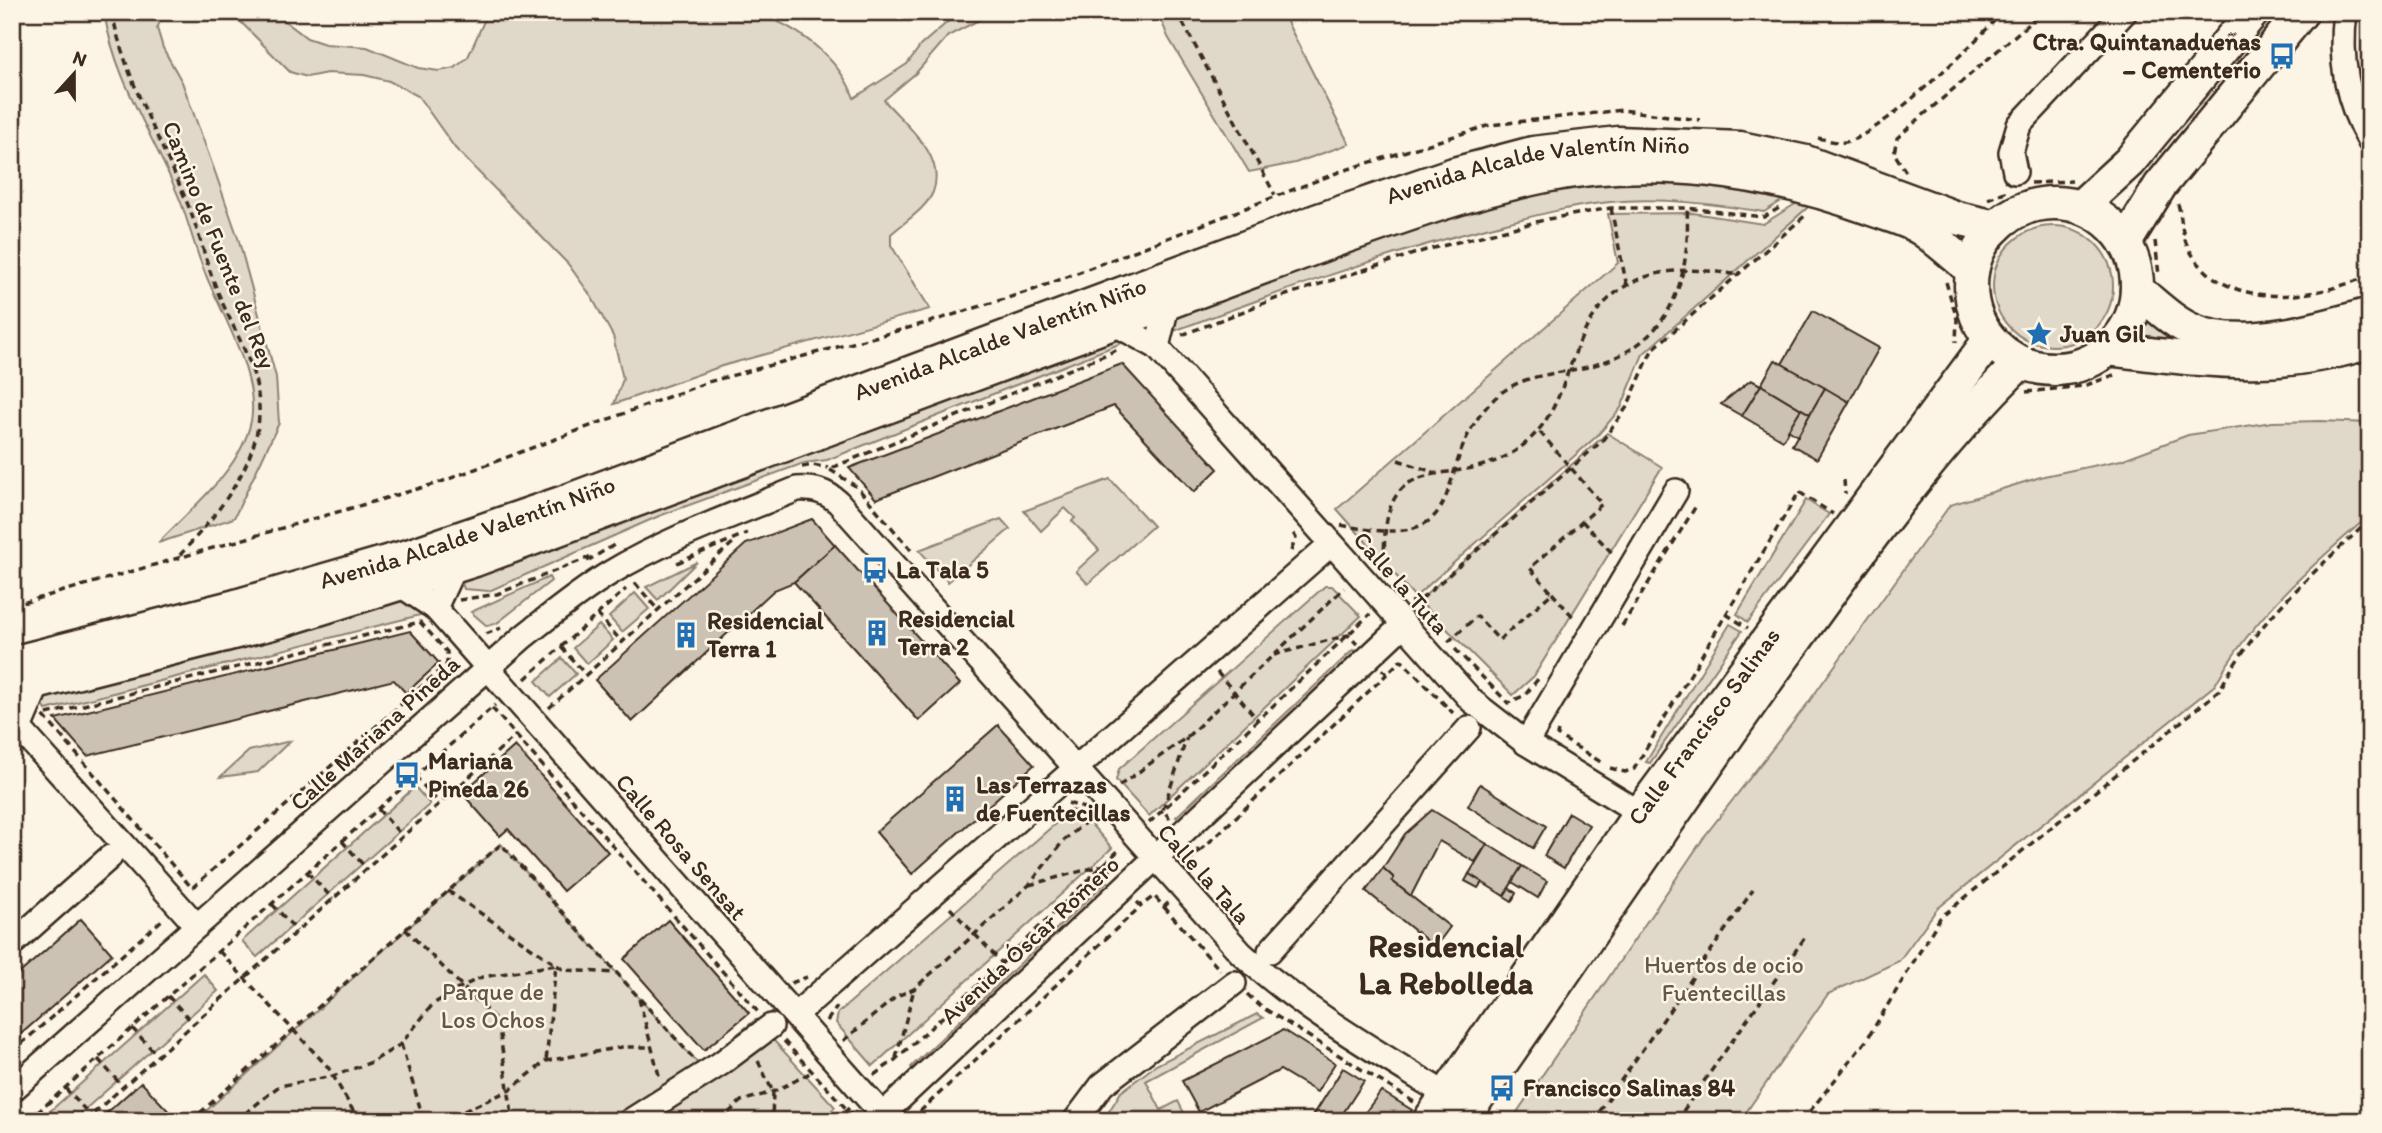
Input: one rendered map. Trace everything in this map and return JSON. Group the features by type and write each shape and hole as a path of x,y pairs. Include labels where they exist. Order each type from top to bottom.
{"main road":[{"path":"2253,12 2129,162 2065,204 2035,205 2007,217 1988,215 1981,247 1957,272 1990,339 2022,377 2039,368 2067,368 2093,359 2278,363 2321,356 2370,342"},
{"path":"2302,12 2166,191 2140,240 2136,274 2183,326 2217,336 2262,337 2307,332 2370,314"},
{"name":"Avenida Alcalde Valentín Niño","path":"12,663 232,607 411,555 564,502 1316,220 1454,174 1522,156 1618,143 1741,148 1806,162 1957,218 1988,215"},
{"name":"Avenida Alcalde Valentín Niño","path":"26,686 268,624 454,567 1425,209 1485,190 1547,176 1632,168 1715,170 1822,192 1922,229 1957,272"},
{"path":"2081,194 2113,228 2140,240"},
{"path":"2113,361 2133,312 2150,287"},
{"name":"Calle Francisco Salinas","path":"1454,1108 1640,813 1990,339"},
{"name":"Calle Francisco Salinas","path":"1422,1112 1454,1108 1832,589 1977,405 2022,377"}],"street":[{"path":"2019,181 2011,152 2018,125 2126,12"},
{"path":"2345,12 2342,39 2345,81 2354,110 2370,142"},
{"path":"1165,342 1168,302"},
{"name":"Calle la Tuta","path":"1114,323 1165,342 1412,619 1472,701 1526,743 1640,813"},
{"name":"Calle Mariana Pineda","path":"12,1090 488,668 571,600 626,564 682,537 797,489 818,490"},
{"name":"Calle la Tala","path":"818,490 838,502 1154,859 1241,953 1281,989 1454,1108"},
{"path":"1526,743 1676,491"},
{"path":"795,1015 1075,769 1335,534"},
{"path":"435,608 454,567"},
{"name":"Calle Rosa Sensat","path":"399,584 435,608 795,1015 883,1119"},
{"name":"Avenida Óscar Romero","path":"883,1119 1154,859 1412,619"},
{"path":"26,686 16,723 197,926"},
{"path":"1270,951 1469,728"},
{"path":"12,944 110,857"},
{"path":"1075,1121 1113,1076 1234,983"},
{"path":"630,1121 748,1045 771,1026"}],"path":[{"name":"Camino de Fuente del Rey","path":"12,606 179,557 205,527 244,467 258,426 259,390 246,351 219,294 187,202 121,51 112,12"},
{"path":"1177,12 1275,196"},
{"path":"1897,138 2042,12"},
{"path":"1988,215 2019,181 2081,194"},
{"path":"2166,191 2179,206 2187,245 2201,266 2220,282 2242,291 2266,296 2341,288 2370,275"},
{"path":"1165,342 1280,297 1426,250 1548,219 1611,208 1687,208 1764,217 1786,205"},
{"path":"1611,208 1627,287"},
{"path":"1335,534 1383,533 1422,527 1443,504 1470,429 1493,399 1516,383 1621,356 1644,340 1659,325 1671,305 1685,268 1689,248 1687,208"},
{"path":"1412,619 1411,602 1419,601 1602,441 1627,407 1653,350 1808,213"},
{"path":"2140,240 2158,272 2150,287"},
{"path":"1385,576 1383,533 1389,509 1398,490 1415,477 1478,468 1505,458 1538,430 1556,406 1591,321 1608,301 1644,276 1685,268 1739,275"},
{"path":"1955,348 1957,272"},
{"path":"913,553 857,487 829,469 1121,348 1130,350"},
{"path":"2022,377 2084,386 2113,361"},
{"path":"1538,430 1602,504 1530,568 1574,620 1581,609"},
{"path":"1398,460 1436,472"},
{"path":"1559,727 1557,735 1614,771 1634,769 1799,492 1834,514"},
{"path":"1618,632 1696,506"},
{"path":"1802,1121 1866,1041 1940,918 2220,690 2230,670 2273,617 2370,520"},
{"path":"1582,521 1614,555"},
{"path":"1283,559 1292,551 1296,538 1289,524"},
{"path":"668,567 752,531"},
{"path":"548,708 740,536"},
{"path":"1607,565 1621,543"},
{"path":"459,600 497,594 595,555"},
{"path":"531,690 523,681 597,614 645,577"},
{"path":"635,583 658,610"},
{"path":"1111,782 1115,789 1187,737 1346,587"},
{"path":"1448,642 1477,616 1499,640 1552,593"},
{"path":"597,614 622,642"},
{"path":"1163,810 1370,614"},
{"path":"1726,614 1748,628"},
{"path":"420,622 447,652 447,664 192,888 106,787 43,715 420,622"},
{"path":"1439,632 1508,703 1525,695 1539,679"},
{"path":"561,647 586,674"},
{"path":"1217,672 1258,720"},
{"path":"1199,851 1387,674"},
{"path":"540,699 557,719"},
{"path":"28,1121 492,708 852,1115 849,1121"},
{"path":"85,1121 516,736"},
{"path":"415,776 439,803"},
{"path":"842,1042 897,996 914,989 1029,885 1064,840 1093,816 1083,808 1068,803 1061,809"},
{"path":"378,809 402,836"},
{"path":"1139,816 1147,825"},
{"path":"342,841 366,868"},
{"path":"191,1121 502,844 706,1073"},
{"path":"867,1072 879,1074 895,1060 1002,963 1121,849"},
{"path":"307,872 332,899"},
{"path":"1593,1121 1753,890"},
{"path":"448,891 564,970 617,973"},
{"path":"940,916 960,900"},
{"path":"272,904 297,931"},
{"path":"914,1121 914,1117 1141,906"},
{"path":"1164,907 1234,983 1259,1006 1422,1112"},
{"path":"950,908 1002,963"},
{"path":"12,1052 163,918 157,911"},
{"path":"405,929 498,1022 513,1121"},
{"path":"1676,1121 1806,936"},
{"path":"219,951 333,1076 359,1121"},
{"path":"236,1121 279,1086 333,1076 372,1062 401,1044 433,1004 463,986 482,977 556,965"},
{"path":"546,1061 556,965"},
{"path":"784,977 789,983 815,970"},
{"path":"895,1060 914,989"},
{"path":"168,996 193,1024"},
{"path":"638,997 650,1047 669,1097"},
{"path":"843,1000 826,1022 850,1052"},
{"path":"132,1028 157,1056"},
{"path":"401,1044 424,1121"},
{"path":"748,1045 773,1092 772,1121"},
{"path":"442,1121 510,1090 546,1061 622,1047 650,1047"},
{"path":"98,1059 123,1087"},
{"path":"895,1060 902,1068"},
{"path":"720,1121 741,1101 773,1092 812,1072"},
{"path":"65,1088 91,1116"}],"green space":[{"path":"104,12 165,12 157,28 163,48 182,82 238,238 276,377 279,423 234,518 158,543 213,487 237,456 251,421 252,404 239,349 204,270 170,176 126,85 109,37"},
{"path":"231,12 273,12 307,38 325,44 367,47 418,68 439,71 455,68 468,57 488,12 751,12 783,24 813,44 838,69 854,98 907,64 921,45 959,12 994,12 948,36 916,73 884,100 921,141 934,165 936,178 930,198 891,234 891,245 930,309 722,366 614,404 623,379 613,336 591,296 568,264 455,148 418,96 389,81 364,75 327,73 307,77 290,72"},
{"path":"1158,12 1282,12 1349,144 1295,163 1249,172 1168,37"},
{"path":"1639,177 1791,195 1764,212 1649,200 1610,202 1550,212 1369,262 1171,332 1172,315 1211,298 1508,196"},
{"path":"1797,203 1808,207 1643,354 1621,408 1597,436 1415,597 1337,509 1618,263 1608,214 1693,213 1763,224"},
{"path":"2053,226 2076,231 2095,244 2108,263 2113,286 2108,309 2095,328 2076,341 2053,346 2030,341 2011,328 1998,309 1993,286 1998,263 2011,244 2030,231"},
{"path":"2147,317 2210,345 2136,339"},
{"path":"1116,332 1124,342 827,460 804,463 659,516 489,591 464,589 460,576"},
{"name":"Huertos de ocio Fuentecillas","path":"2272,422 2370,423 2370,515 2305,573 2265,615 2246,637 2215,685 1937,909 1899,961 1828,994 1740,1121 1511,1121 1707,833 1808,703 1950,505 2044,476 2121,460 2188,435"},
{"path":"1607,433 1662,467 1534,676 1513,695 1419,601"},
{"path":"1110,479 1153,526 1088,584 1076,571 1099,550 1072,521 1075,518 1065,508 1041,531 1024,511"},
{"path":"1806,500 1829,514 1748,622 1737,614"},
{"path":"1001,519 1010,529 948,582 919,550"},
{"path":"697,562 658,600 646,587"},
{"path":"549,577 551,581 497,623 487,626 471,612"},
{"path":"1325,586 1332,586 1361,616 1149,816 1116,780 1119,769"},
{"path":"635,593 649,609 622,632 609,617"},
{"path":"394,597 411,602 424,614 46,710 36,695"},
{"path":"1730,624 1742,631 1650,763 1646,762"},
{"path":"599,625 613,640 587,664 573,648"},
{"path":"1353,650 1358,655 1181,821 1176,817"},
{"path":"562,658 576,674 550,697 536,681"},
{"path":"290,741 258,772 220,777 249,751"},
{"path":"415,787 430,804 257,957 242,941"},
{"path":"1071,810 1080,812 1112,848 873,1066 836,1023 838,1013"},
{"name":"Parque de Los Ochos","path":"501,844 699,1065 755,1020 835,1107 822,1121 195,1121"},
{"path":"1107,881 1112,886 914,1071 911,1067"},
{"path":"204,974 218,991 72,1121 39,1121"},
{"path":"1257,1014 1263,1018 1146,1081 1161,1110 1178,1101 1188,1121 1103,1121 1121,1092 1156,1065"}],"building":[{"path":"1813,311 1879,348 1849,402 1782,364"},
{"path":"1775,360 1825,388 1810,414 1761,385"},
{"path":"1122,364 1218,469 1194,492 1114,406 876,499 849,468"},
{"path":"1751,380 1761,385 1742,416 1721,404"},
{"path":"1761,385 1801,409 1783,440 1742,416"},
{"path":"1825,388 1849,402 1817,459 1792,445"},
{"path":"1801,409 1810,414 1798,436 1788,430"},
{"name":"Residencial Terra 1","path":"812,519 835,545 794,582 774,590 632,722 595,680 746,544"},
{"name":"Residencial Terra 2","path":"835,545 960,684 919,721 794,582"},
{"path":"410,631 439,663 406,693 394,680 87,756 55,719"},
{"name":"Las Terrazas de Fuentecillas","path":"998,725 1034,765 912,874 876,832"},
{"path":"515,746 608,852 563,891 508,829 500,836 462,793"},
{"path":"1480,784 1546,826 1533,848 1468,806"},
{"path":"1432,810 1487,844 1475,862 1439,841 1411,896 1392,881 1394,878 1383,868 1405,834"},
{"path":"1569,813 1589,825 1564,868 1544,856"},
{"path":"1487,844 1522,866 1504,896 1469,874"},
{"path":"1522,866 1547,881 1538,898 1512,882"},
{"path":"1383,868 1394,878 1392,881 1450,927 1435,947 1366,891"},
{"path":"1469,874 1482,882 1478,888 1465,881"},
{"path":"1509,888 1516,893 1512,901 1504,896"},
{"path":"81,919 112,954 12,1042 12,980"},
{"path":"668,920 749,1013 704,1050 624,959"},
{"path":"1283,1030 1335,1063 1317,1092 1280,1070 1199,1112 1182,1081"},
{"path":"1343,1068 1364,1081 1338,1121 1310,1121"},
{"path":"141,1082 176,1119 98,1121"},
{"path":"1381,1091 1412,1110 1404,1121 1359,1121"}],"place":[{"name":"Ctra. Quintanadueñas – Cementerio","path":"2282,56"},
{"name":"Juan Gil","path":"2039,334"},
{"name":"La Tala 5","path":"875,570"},
{"name":"Residencial Terra 2","path":"877,633"},
{"name":"Residencial Terra 1","path":"686,635"},
{"name":"Mariana Pineda 26","path":"407,775"},
{"name":"Las Terrazas de Fuentecillas","path":"955,799"},
{"name":"Francisco Salinas 84","path":"1502,1088"}],"district":[{"name":"Residencial La Rebolleda","path":"1446,964"}]}
